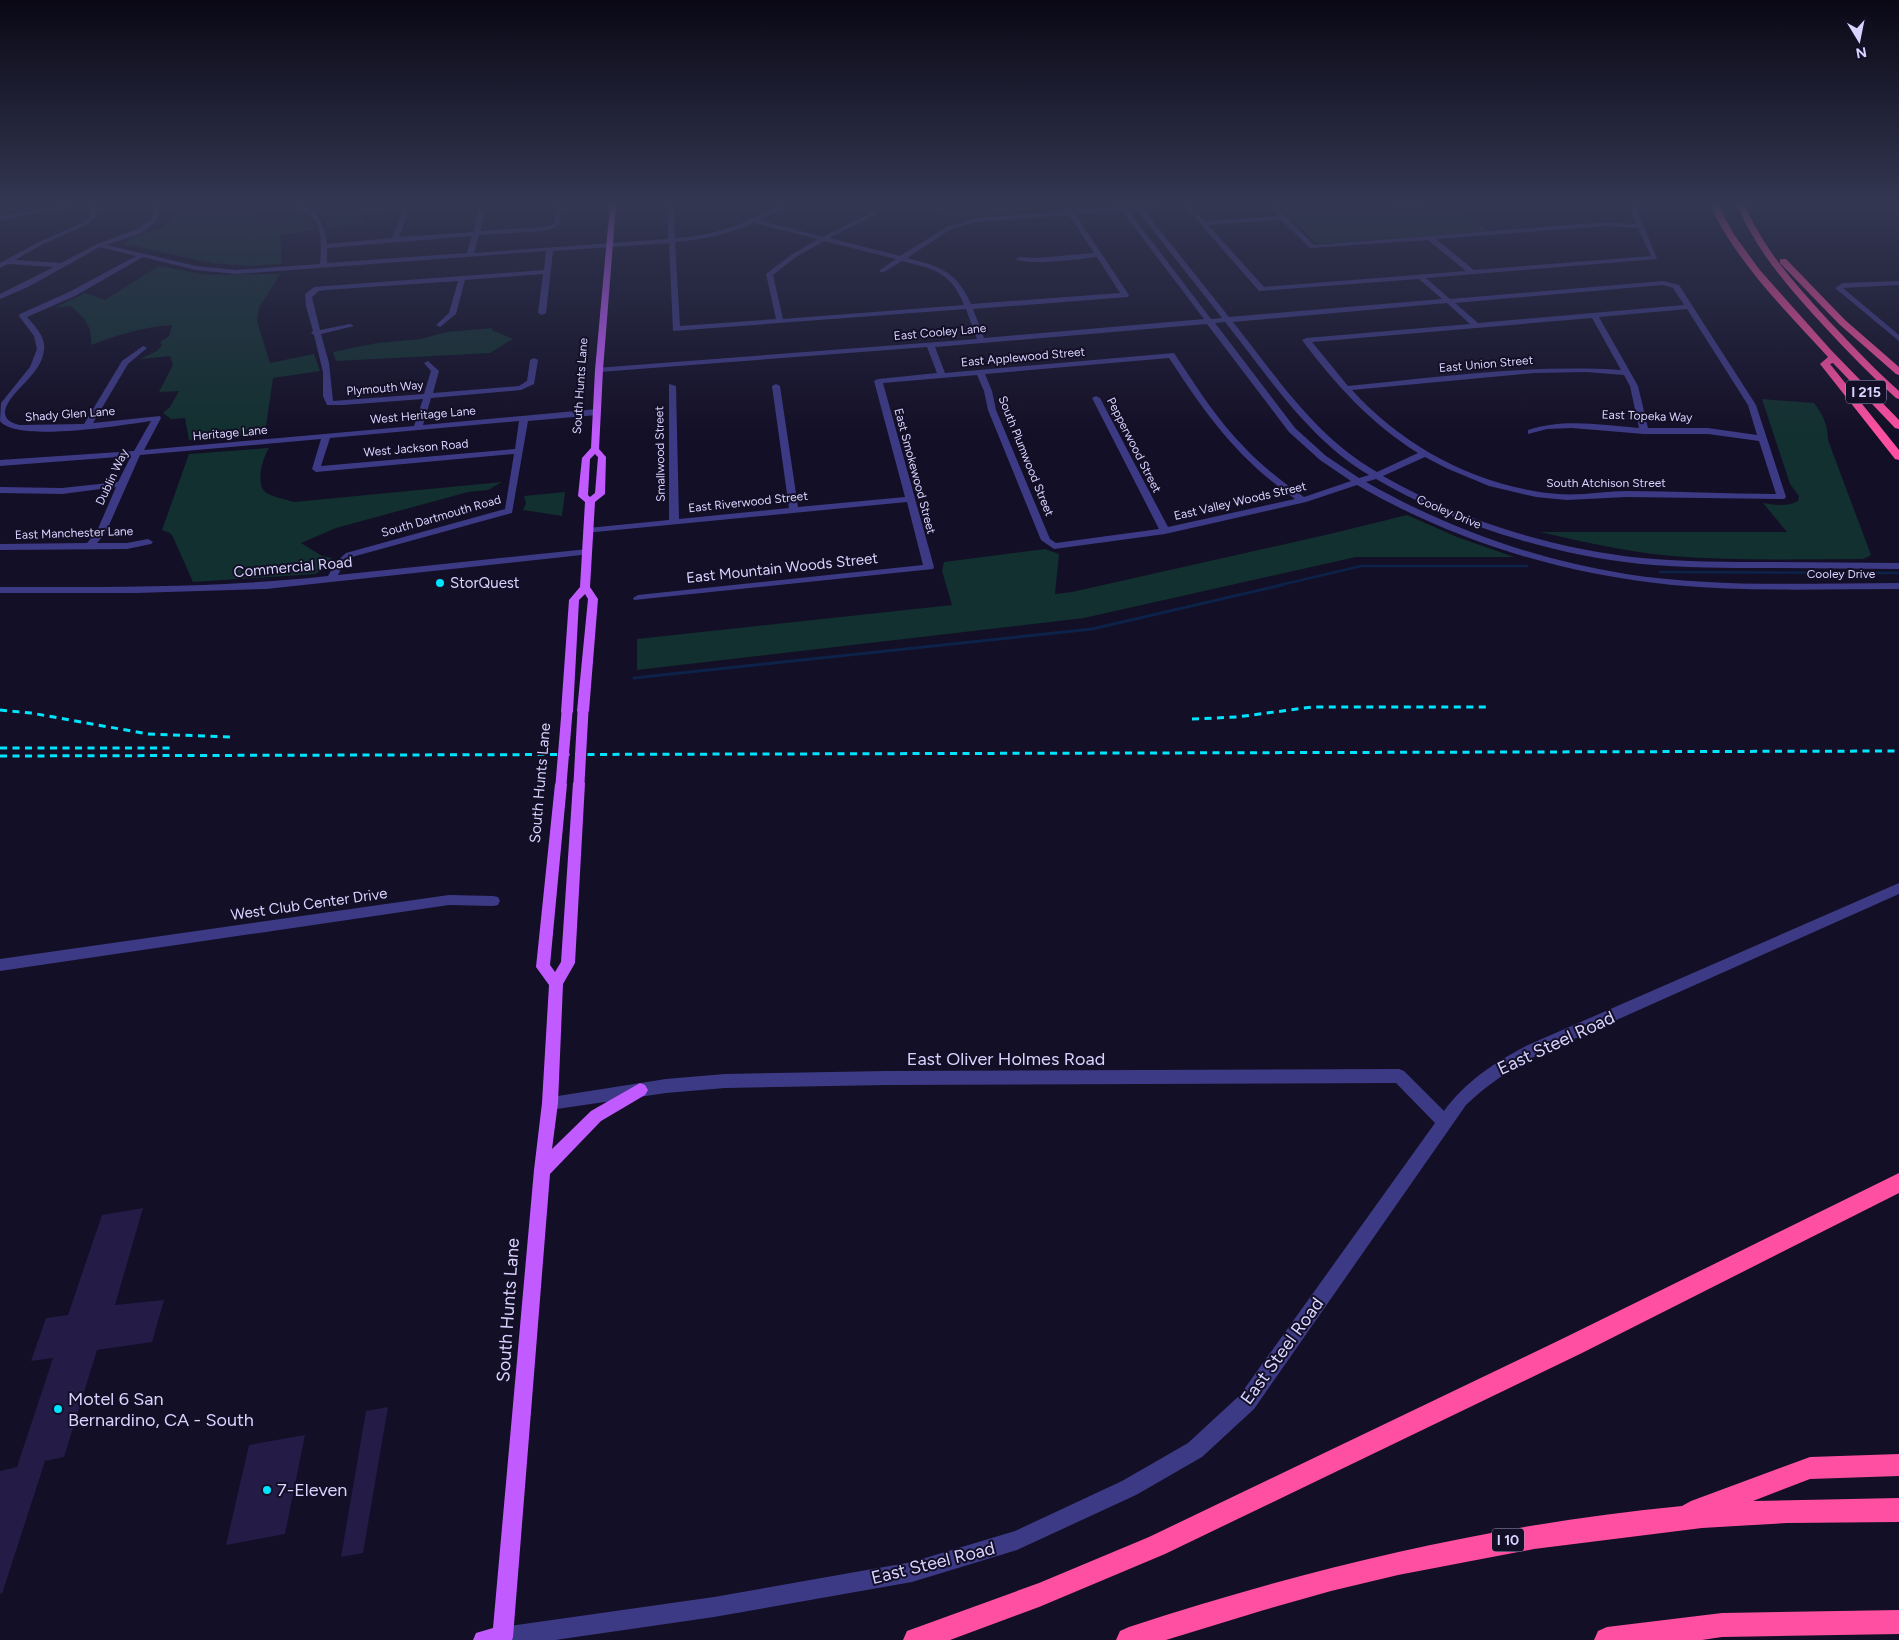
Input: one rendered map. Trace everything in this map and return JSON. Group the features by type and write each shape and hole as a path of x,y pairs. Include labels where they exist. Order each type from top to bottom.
{"highway":[{"name":"I 215","path":"1765,282 1833,358 1899,426"},
{"name":"I 215","path":"1789,282 1871,370 1899,396"},
{"path":"1803,282 1842,322 1899,372"},
{"path":"1833,358 1825,364 1899,457"},
{"path":"916,1640 1038,1595 1157,1546 1566,1349 1899,1184"},
{"path":"1676,1518 1810,1468 1899,1465"},
{"name":"I 10","path":"1129,1640 1260,1597 1384,1565 1520,1538 1676,1518 1778,1512 1899,1510"},
{"path":"1607,1640 1722,1625 1899,1622"}],"main road":[{"name":"South Hunts Lane","path":"590,501 583,496 586,458 594,449 607,282"},
{"name":"South Hunts Lane","path":"590,501 600,494 602,457 594,449"},
{"name":"South Hunts Lane","path":"556,983 543,967 561,784 574,600 585,587 590,501"},
{"name":"South Hunts Lane","path":"496,1639 529,1337 542,1170 550,1103 556,983 568,963 583,712 593,599 585,587"},
{"path":"542,1170 596,1116 640,1090"}],"street":[{"path":"0,297 36,282"},
{"name":"Shady Glen Lane","path":"92,282 72,294 23,316 39,338 41,349 35,366 3,406 1,412 3,420 10,425 33,429 157,418"},
{"name":"Plymouth Way","path":"419,282 317,290 308,296 326,367 326,396 330,403 343,404 521,388 531,382 534,360"},
{"path":"440,325 452,314 461,282"},
{"path":"542,313 546,282"},
{"path":"673,282 676,329 1124,295 1116,282"},
{"path":"771,282 780,321"},
{"path":"955,282 960,289 981,340"},
{"name":"Cooley Drive","path":"1179,282 1292,430 1322,457 1359,482 1410,509 1462,532 1529,556 1609,574 1671,582 1737,586 1899,586"},
{"name":"Cooley Drive","path":"1196,282 1322,436 1344,455 1376,476 1421,499 1477,522 1520,536 1607,556 1701,565 1899,566"},
{"path":"1255,282 1262,289 1361,282"},
{"path":"1427,282 1476,325 1689,307 1752,405 1764,439"},
{"name":"East Cooley Lane","path":"599,370 981,340 1640,283 1671,284 1676,287 1689,307"},
{"path":"1838,288 1844,285 1899,284"},
{"path":"1838,288 1854,291 1899,291"},
{"path":"1838,288 1899,339"},
{"path":"1595,316 1634,386 1644,431"},
{"name":"South Atchison Street","path":"1476,325 1306,340 1374,418 1391,432 1425,453 1491,483 1550,496 1623,494 1781,497 1764,439"},
{"path":"316,333 350,326"},
{"path":"930,344 942,376"},
{"path":"88,425 125,363 143,348"},
{"name":"East Applewood Street","path":"878,381 1171,355 1216,421 1234,442 1253,462 1303,500"},
{"path":"418,428 435,371 428,363"},
{"name":"East Union Street","path":"1348,388 1534,371 1586,370 1627,373"},
{"name":"South Plumwood Street","path":"980,372 988,391 992,410 1046,540 1054,546"},
{"name":"East Smokewood Street","path":"878,381 929,567"},
{"name":"Smallwood Street","path":"672,386 674,522"},
{"path":"776,386 794,510"},
{"name":"Pepperwood Street","path":"1096,398 1164,531"},
{"path":"524,419 597,412"},
{"name":"Dublin Way","path":"89,547 101,532 137,453 157,418"},
{"name":"West Heritage Lane","path":"326,436 524,419"},
{"name":"South Dartmouth Road","path":"331,580 339,564 349,555 509,511 524,419"},
{"name":"East Topeka Way","path":"1531,432 1546,427 1572,425 1644,431 1708,431 1764,439"},
{"name":"Heritage Lane","path":"0,463 326,436"},
{"name":"West Jackson Road","path":"326,436 316,469 518,451"},
{"name":"East Valley Woods Street","path":"1054,546 1164,531 1303,500 1376,476 1425,453"},
{"path":"0,490 62,490 122,484"},
{"name":"East Riverwood Street","path":"588,531 910,499"},
{"name":"East Manchester Lane","path":"0,547 127,546 148,542"},
{"name":"Commercial Road","path":"0,590 136,590 266,586 588,552"},
{"name":"East Mountain Woods Street","path":"638,598 929,567"},
{"name":"East Steel Road","path":"496,1639 714,1607 912,1572 1017,1540 1129,1488 1195,1450 1247,1402 1445,1122 1461,1100 1479,1082 1502,1066 1899,888"},
{"name":"West Club Center Drive","path":"0,965 449,900 493,901"},
{"name":"East Oliver Holmes Road","path":"550,1103 640,1090 725,1081 886,1078 1399,1076 1445,1122"}],"green space":[{"path":"134,282 275,282 259,308 257,321 270,363 314,354 320,371 273,378 265,433 189,440 185,418 171,419 163,413 170,407 179,391 159,392 173,365 170,356 140,359 157,351 162,345 160,342 169,336 172,325 131,332 91,345 87,323 71,306 54,308 85,293 105,300"},
{"path":"492,328 492,330 513,339 490,353 336,361 333,352 377,343 421,339 446,332"},
{"path":"1762,399 1814,403 1817,407 1824,420 1828,440 1871,555 1863,559 1720,559 1672,556 1589,543 1540,532 1787,532 1763,503 1785,505 1798,501 1799,496 1790,484"},
{"path":"269,448 261,469 262,487 270,495 294,502 502,482 488,490 468,492 336,528 301,543 322,556 332,558 324,569 315,574 193,582 173,537 170,533 162,530 189,454"},
{"path":"565,492 562,516 523,510 526,503 524,496"},
{"path":"1407,515 1457,537 1514,557 1356,557 1084,618 637,670 637,639 952,605 942,571 944,562 1045,549 1059,554 1055,594 1072,592"}],"building":[{"name":"Motel 6 San Bernardino, CA - South","path":"143,1208 115,1305 164,1300 152,1342 97,1350 64,1457 45,1461 2,1594 0,1593 0,1471 17,1467 53,1358 31,1361 46,1318 68,1315 102,1215"},
{"name":"7-Eleven","path":"388,1407 363,1553 341,1557 366,1411"},
{"name":"7-Eleven","path":"305,1435 285,1534 226,1545 249,1445"}],"waterway":[{"path":"1276,586 1361,566 1527,566"},
{"path":"1660,572 1899,573"},
{"path":"634,678 1092,629 1282,585"}],"railway":[{"path":"1192,719 1237,717 1312,707 1488,707"},
{"path":"0,710 31,713 148,734 231,737"},
{"path":"0,748 174,748"},
{"path":"0,756 1899,751"}],"place":[{"name":"StorQuest","path":"440,583"},
{"name":"Motel 6 San Bernardino, CA - South","path":"58,1409"},
{"name":"7-Eleven","path":"267,1490"}]}
